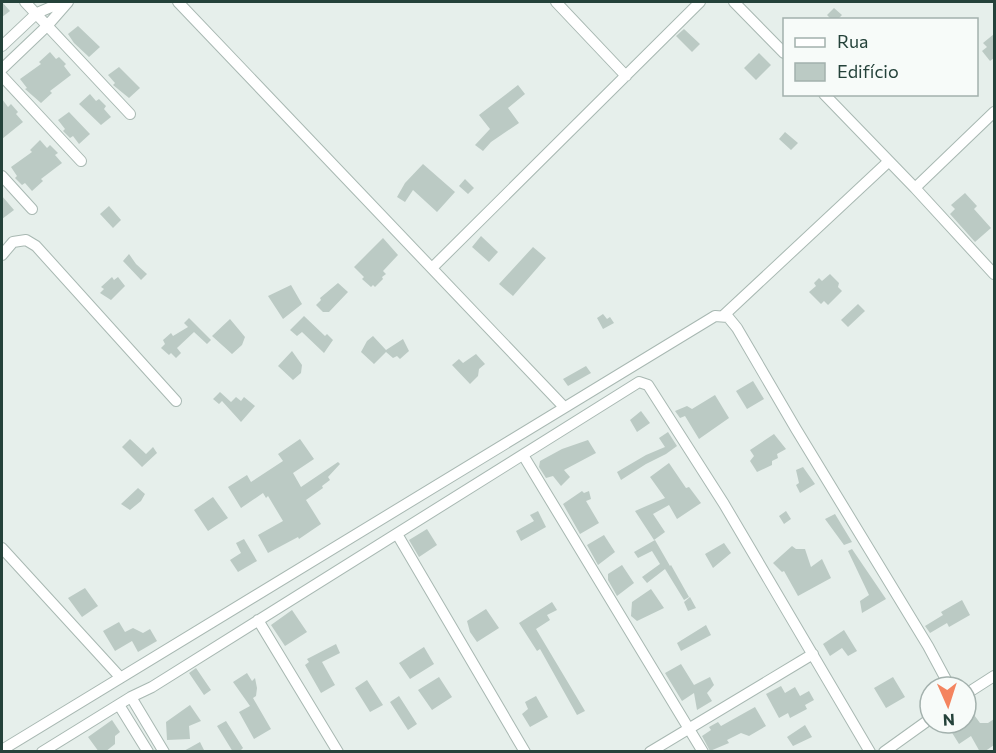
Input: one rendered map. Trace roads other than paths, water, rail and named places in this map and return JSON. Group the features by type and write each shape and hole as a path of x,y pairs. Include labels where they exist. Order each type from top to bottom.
{"street":[{"path":"25,2 130,114"},
{"path":"2,46 37,14 65,2"},
{"path":"2,69 47,26 65,2"},
{"path":"178,2 564,407"},
{"path":"556,2 626,76"},
{"path":"432,268 700,2"},
{"path":"734,2 783,52"},
{"path":"2,76 81,161"},
{"path":"826,96 994,274"},
{"path":"915,188 994,112"},
{"path":"723,316 888,162"},
{"path":"2,176 32,209"},
{"path":"2,255 13,242 26,240 36,246 176,401"},
{"path":"2,750 120,676 715,316 723,316 732,321 746,342 944,675"},
{"path":"42,752 130,697 152,687 639,382 648,384 724,504 870,752"},
{"path":"523,454 703,752"},
{"path":"397,534 525,752"},
{"path":"2,548 120,676"},
{"path":"258,620 338,752"},
{"path":"650,752 813,654"},
{"path":"978,686 994,675"},
{"path":"130,697 164,752"},
{"path":"118,705 148,752"},
{"path":"884,752 918,728"}]}
